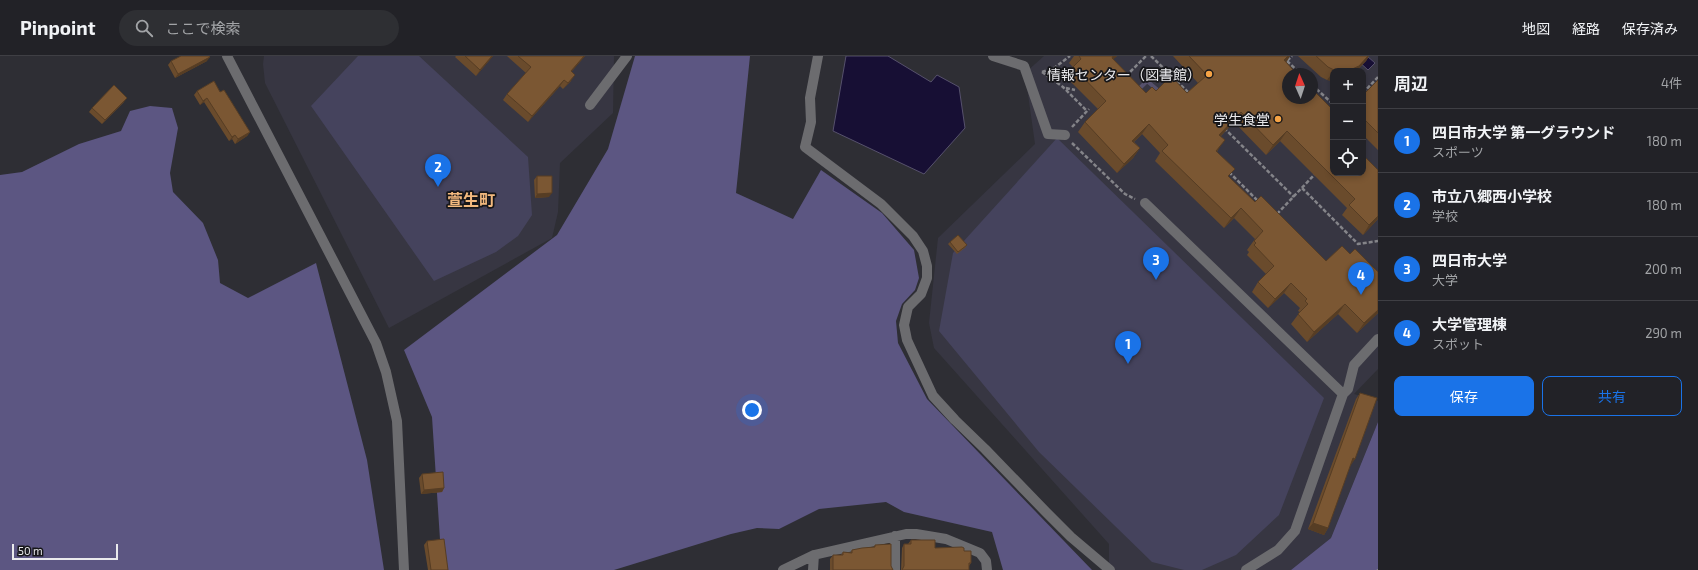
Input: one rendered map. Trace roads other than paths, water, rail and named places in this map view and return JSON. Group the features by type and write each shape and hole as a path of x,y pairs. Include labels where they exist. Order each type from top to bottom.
{"street":[{"path":"227,56 376,343 389,385 397,421 404,570"},
{"path":"590,105 627,56"},
{"path":"818,56 810,98 811,122 805,147 881,204 913,236 923,251 927,266 925,286 908,308 904,325 907,340 933,396 1071,537 1110,570"},
{"path":"993,56 1024,66 1048,134 1065,135"},
{"path":"1145,203 1346,391"},
{"path":"1246,570 1278,550 1294,531 1346,391 1354,365 1378,339"},
{"path":"784,570 814,555 895,536 916,534 946,539 980,554 986,561 987,570"},
{"path":"895,536 895,570"},
{"path":"814,555 814,570"}],"waterway":[{"path":"1137,91 1147,81 1160,92"}],"place":[{"name":"情報センター（図書館）","path":"1209,74"},
{"name":"学生食堂","path":"1278,119"},
{"name":"市立八郷西小学校","path":"438,187"},
{"name":"四日市大学","path":"1156,280"},
{"name":"大学管理棟","path":"1361,295"},
{"name":"四日市大学 第一グラウンド","path":"1128,364"}],"district":[{"name":"萱生町","path":"471,199"}]}
